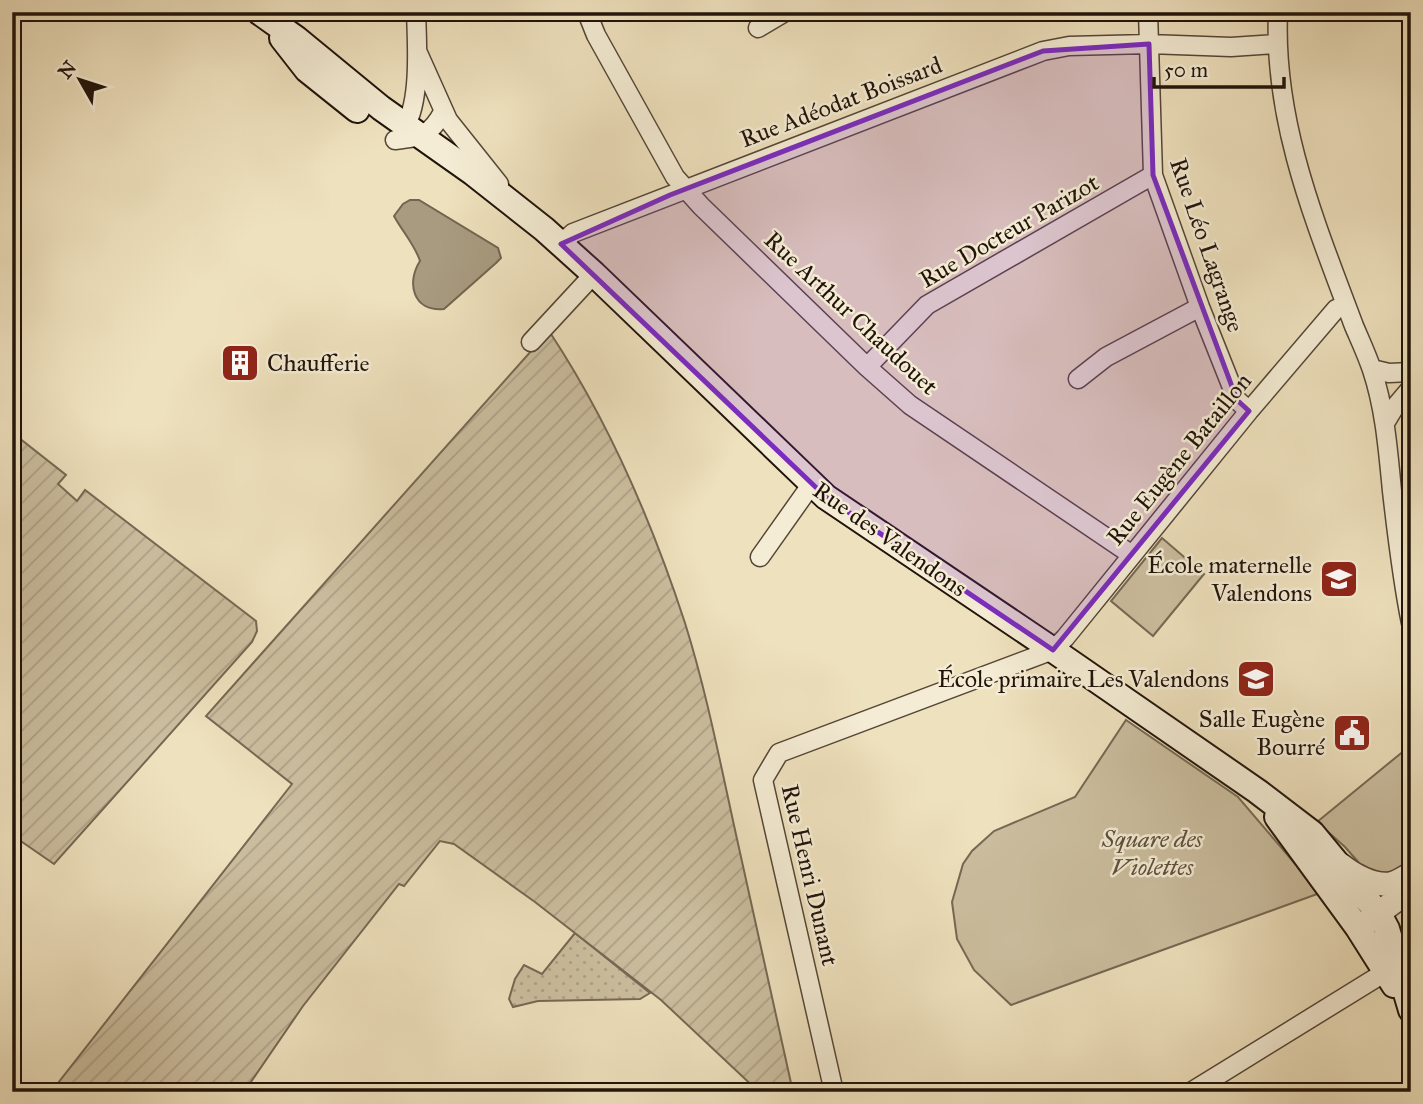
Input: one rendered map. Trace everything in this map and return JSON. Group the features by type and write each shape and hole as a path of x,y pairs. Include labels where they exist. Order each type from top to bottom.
{"main road":[{"name":"Rue des Valendons","path":"263,15 307,70 407,134 427,162 462,178 527,215 561,244 811,485 1257,791 1312,833 1319,857 1370,915"},
{"path":"1370,915 1387,971 1411,1012"},
{"path":"1370,915 1387,929 1411,1012"}],"street":[{"path":"416,12 418,53 407,134 434,127 443,112"},
{"name":"Rue Arthur Chaudouet","path":"590,12 588,15 596,35 675,177 685,189 867,367 910,405 1132,555"},
{"path":"758,28 785,12"},
{"name":"Rue Léo Lagrange","path":"1148,12 1153,176 1237,400 1249,411"},
{"path":"1278,12 1276,44 1291,144 1311,212 1372,369 1385,423 1401,572 1411,623"},
{"name":"Rue Adéodat Boissard","path":"561,244 573,233 1043,51 1069,46 1149,44 1231,47 1276,44"},
{"path":"418,53 443,112 467,146 527,215"},
{"name":"Rue Docteur Parizot","path":"867,367 927,305 1153,176"},
{"path":"531,342 594,274"},
{"name":"Rue Eugène Bataillon","path":"1053,650 1249,411 1336,309 1346,305"},
{"path":"1078,379 1106,357 1200,307"},
{"path":"1372,369 1389,373 1411,372"},
{"path":"1385,423 1411,388"},
{"path":"760,557 811,485"},
{"name":"Rue Henri Dunant","path":"834,1092 763,780 779,753 1053,650"},
{"path":"1319,857 1377,884 1392,884 1411,875"},
{"path":"1370,915 1411,875"},
{"path":"1370,915 1411,889"},
{"path":"1191,1092 1387,971"}],"highlighted area":[{"path":"1149,44 1153,175 1237,400 1249,411 1053,650 826,497 561,244 670,195 1043,51"}],"green space":[{"path":"549,331 590,400 627,472 685,623 713,730 793,1092 759,1092 661,1000 535,902 454,844 440,841 404,886 399,884 303,1006 244,1092 51,1092 292,784 206,716"},
{"path":"12,436 19,438 66,475 58,484 77,501 85,490 256,621 257,631 252,642 54,864 12,835"},
{"path":"1162,538 1204,574 1153,636 1111,601"},
{"name":"Square des Violettes","path":"1126,720 1238,797 1320,893 1011,1005 974,970 957,939 952,902 963,864 972,851 994,831 1075,797"},
{"path":"1411,745 1411,859 1392,873 1368,873 1345,847 1317,822"},
{"path":"575,933 650,993 640,999 538,1001 513,1007 509,999 515,979 524,965 542,974"}],"shaded area":[{"path":"410,200 419,200 498,248 501,258 444,309 425,306 415,294 413,278 420,261 394,216 403,204"}],"place":[{"name":"Chaufferie","path":"240,363"},
{"name":"École maternelle Valendons","path":"1339,579"},
{"name":"École primaire Les Valendons","path":"1256,679"},
{"name":"Salle Eugène Bourré","path":"1352,733"}]}
